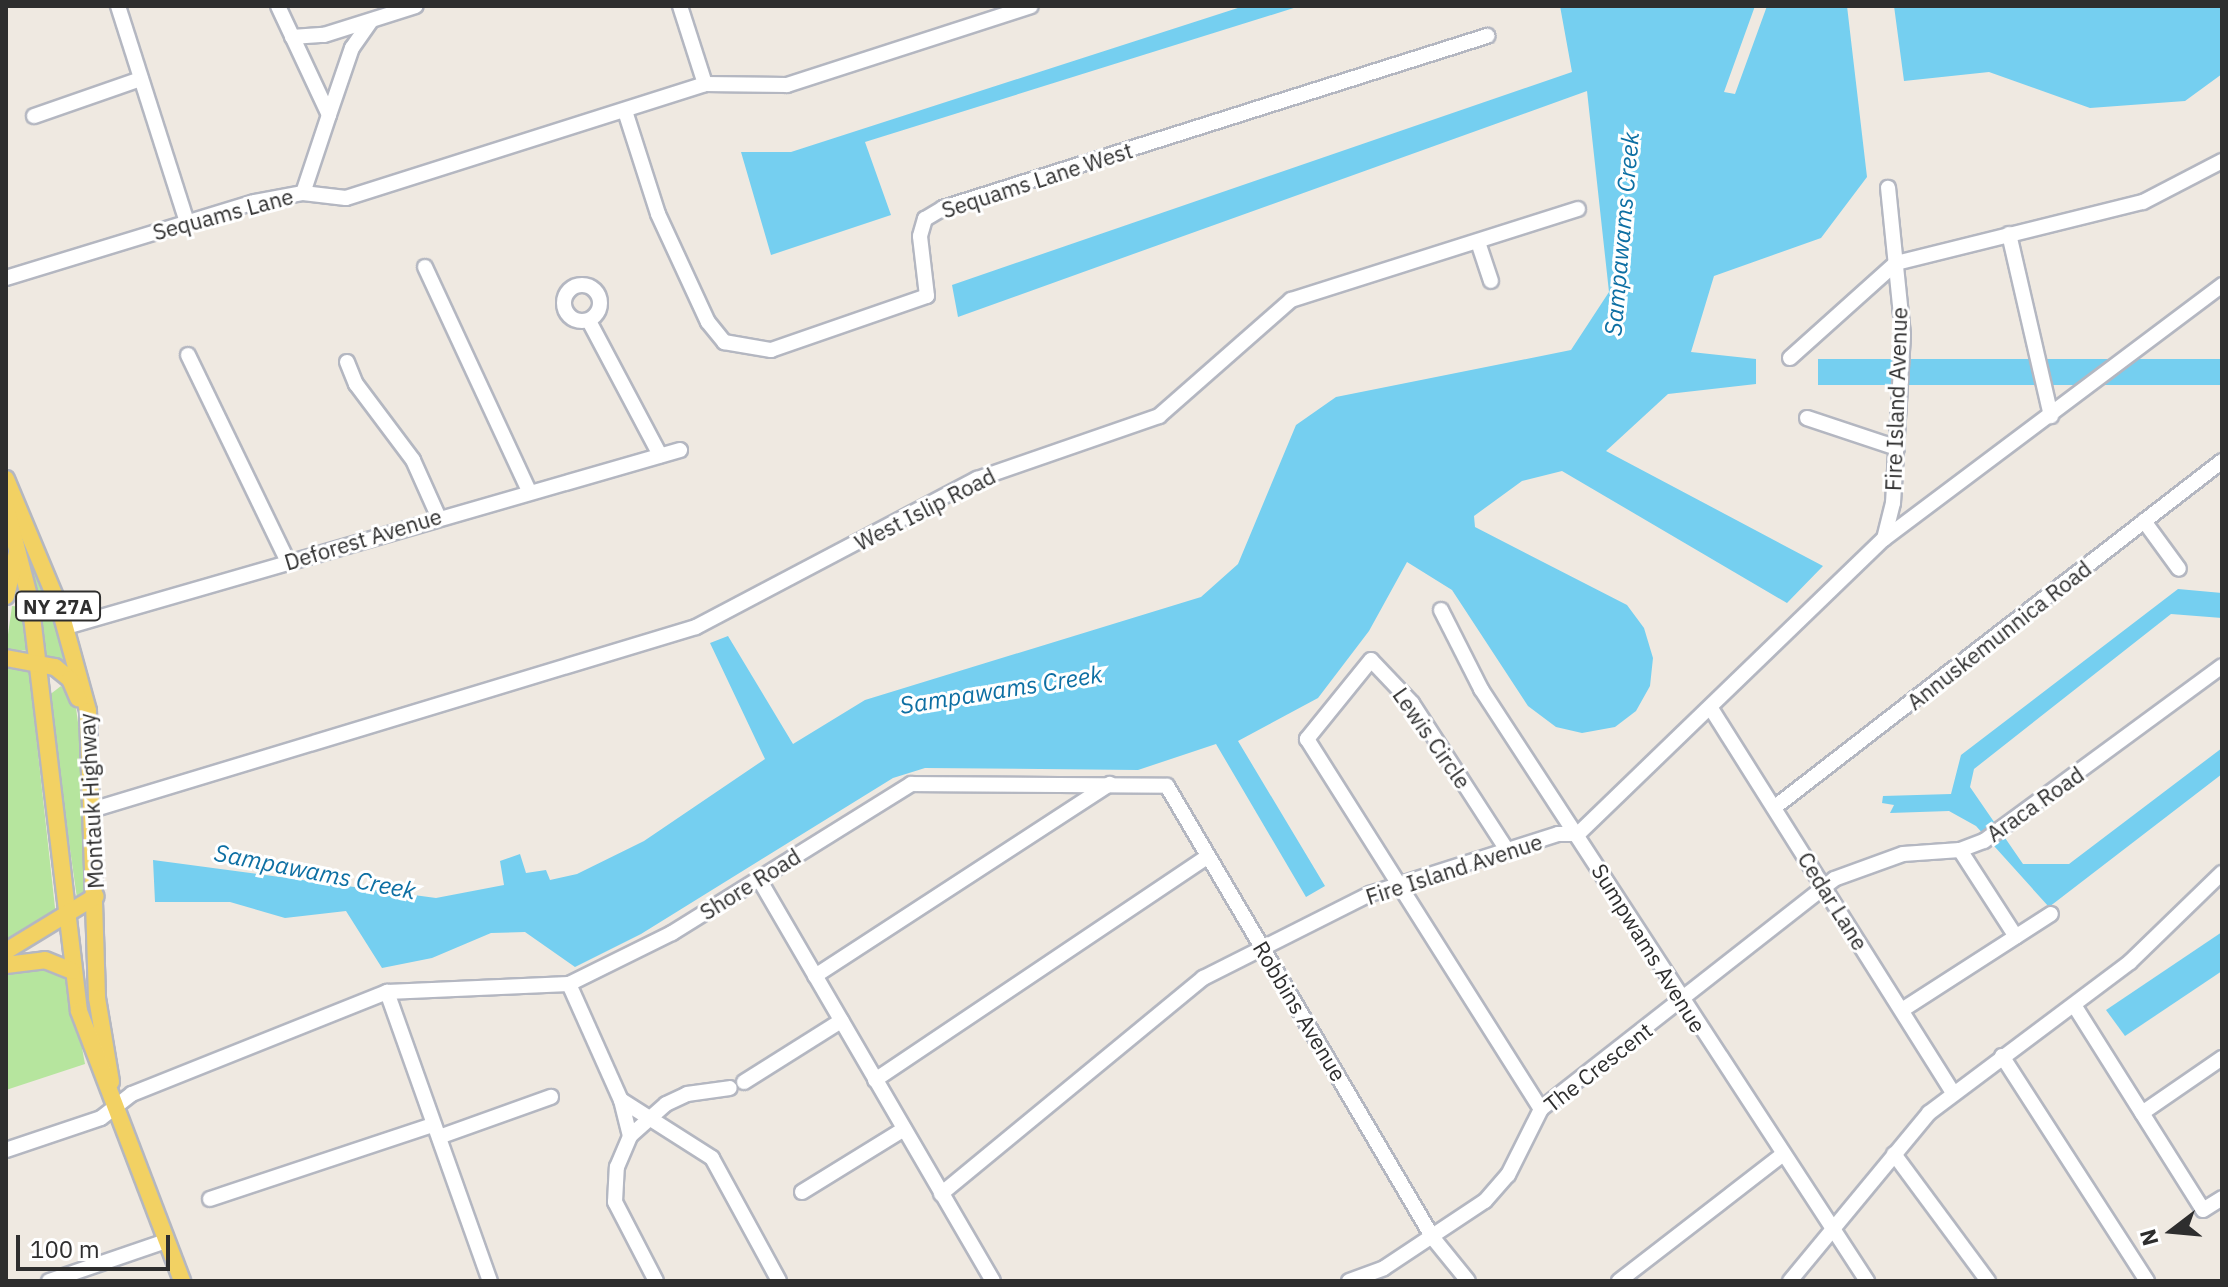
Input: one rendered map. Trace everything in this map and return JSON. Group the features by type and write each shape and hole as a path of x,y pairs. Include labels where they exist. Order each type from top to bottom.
{"main road":[{"name":"Montauk Highway","path":"6,479 66,627 90,730 95,809 97,993 116,1107"},
{"name":"Montauk Highway","path":"6,507 18,543 37,661 66,919"},
{"path":"6,596 18,543"},
{"path":"6,658 37,661 61,671 76,691 90,730"},
{"path":"41,694 58,683 76,691"},
{"path":"6,951 66,919 96,896"},
{"name":"NY 27A","path":"66,919 72,971 89,1047 116,1107 182,1281"},
{"path":"6,965 45,960 72,971"}],"street":[{"path":"118,6 187,222"},
{"path":"278,6 329,115"},
{"path":"292,37 371,21 416,6"},
{"path":"680,6 705,84"},
{"name":"Sequams Lane","path":"6,278 187,222 303,193 346,198 705,84 787,85 1031,6"},
{"path":"303,193 352,48 371,21"},
{"name":"Sequams Lane West","path":"625,111 658,214 708,322 724,342 771,350 927,296 920,236 925,219 943,208 1487,36"},
{"path":"34,116 141,79"},
{"path":"1790,358 1896,263 2143,202 2222,161"},
{"name":"Fire Island Avenue","path":"1884,539 1897,448 1903,335 1888,188"},
{"name":"West Islip Road","path":"95,809 696,627 977,479 1159,416 1291,300 1578,209"},
{"path":"2009,234 2051,416"},
{"path":"1478,242 1491,281"},
{"path":"425,267 529,491"},
{"path":"1578,834 1712,710 1884,539 2222,285"},
{"path":"589,321 660,455"},
{"path":"188,355 288,562"},
{"path":"347,362 356,384 413,460 438,516"},
{"path":"1807,418 1897,448"},
{"name":"Deforest Avenue","path":"66,627 438,516 680,450"},
{"name":"Annuskemunnica Road","path":"1775,807 2222,461"},
{"path":"2144,521 2179,569"},
{"name":"Sumpwams Avenue","path":"1441,610 1481,689 1867,1281"},
{"name":"Lewis Circle","path":"1398,884 1307,739 1371,660 1412,703 1507,850"},
{"name":"Araca Road","path":"1826,890 1873,862 1960,850 1984,841 2222,666"},
{"name":"Cedar Lane","path":"1712,710 1953,1092"},
{"name":"Shore Road","path":"6,1150 116,1107 132,1094 387,992 569,984 672,933 911,784 1110,784"},
{"path":"815,976 1110,784"},
{"name":"Robbins Avenue","path":"1110,784 1167,786 1433,1238 1468,1281"},
{"name":"Fire Island Avenue","path":"941,1194 1203,978 1398,884 1507,850 1578,834"},
{"path":"1960,850 2016,937"},
{"path":"875,1080 1208,856"},
{"path":"1790,1281 1829,1227 1953,1092 2130,962 2222,873"},
{"path":"759,879 993,1281"},
{"path":"1398,884 1541,1109"},
{"name":"The Crescent","path":"1349,1281 1433,1238 1485,1201 1508,1175 1541,1109 1826,890"},
{"path":"1902,1010 2051,914"},
{"path":"569,984 621,1100 630,1136"},
{"path":"387,992 490,1281"},
{"path":"2074,1005 2203,1210 2222,1198"},
{"path":"656,1281 615,1202 617,1167 630,1136 652,1116 687,1094 737,1085 841,1021"},
{"path":"2002,1056 2147,1281"},
{"path":"2142,1113 2222,1058"},
{"path":"210,1199 551,1097"},
{"path":"621,1100 652,1116 712,1158 779,1281"},
{"path":"802,1192 904,1129"},
{"path":"1894,1154 1988,1281"},
{"path":"1619,1281 1782,1155"},
{"path":"49,1281 166,1241"}],"green space":[{"path":"23,532 64,631 69,669 45,654"},
{"path":"12,606 23,607 29,651 6,649"},
{"path":"6,666 29,671 56,917 6,946"},
{"path":"61,686 75,701 81,744 90,892 77,898 48,696"},
{"path":"46,964 69,977 85,1064 6,1090 6,971"}],"water":[{"path":"1244,6 1300,6 865,142 891,215 771,255 741,152 791,152"},
{"name":"Sampawams Creek","path":"1560,6 1755,6 1724,92 1735,94 1767,6 1847,6 1867,177 1821,238 1714,276 1691,352 1756,359 1756,384 1668,394 1606,451 1823,566 1787,603 1562,471 1522,481 1474,516 1475,527 1627,605 1644,628 1653,658 1650,686 1636,711 1615,727 1582,733 1556,727 1528,706 1452,590 1407,562 1369,631 1318,698 1238,741 1325,886 1306,897 1216,744 1138,770 925,768 893,778 641,934 575,967 525,932 491,933 432,958 382,968 346,911 285,918 230,902 155,902 153,860 436,898 504,885 500,861 520,854 526,873 546,870 550,880 577,874 644,841 765,759 710,643 728,636 793,744 865,700 1201,597 1238,564 1296,425 1336,397 1571,350 1609,292 1587,91 958,317 952,285 1572,72"},
{"path":"1894,6 2222,6 2222,74 2185,101 2090,108 1989,72 1904,81"},
{"path":"1818,359 2222,359 2222,385 1818,385"},
{"path":"2178,589 2222,593 2222,618 2171,614 1974,769 1970,787 2023,864 2069,864 2222,748 2222,774 2049,907 1976,826 1949,811 1890,813 1894,805 1882,803 1883,796 1951,794 1961,755"},
{"path":"2222,932 2222,971 2125,1036 2106,1010"}]}
